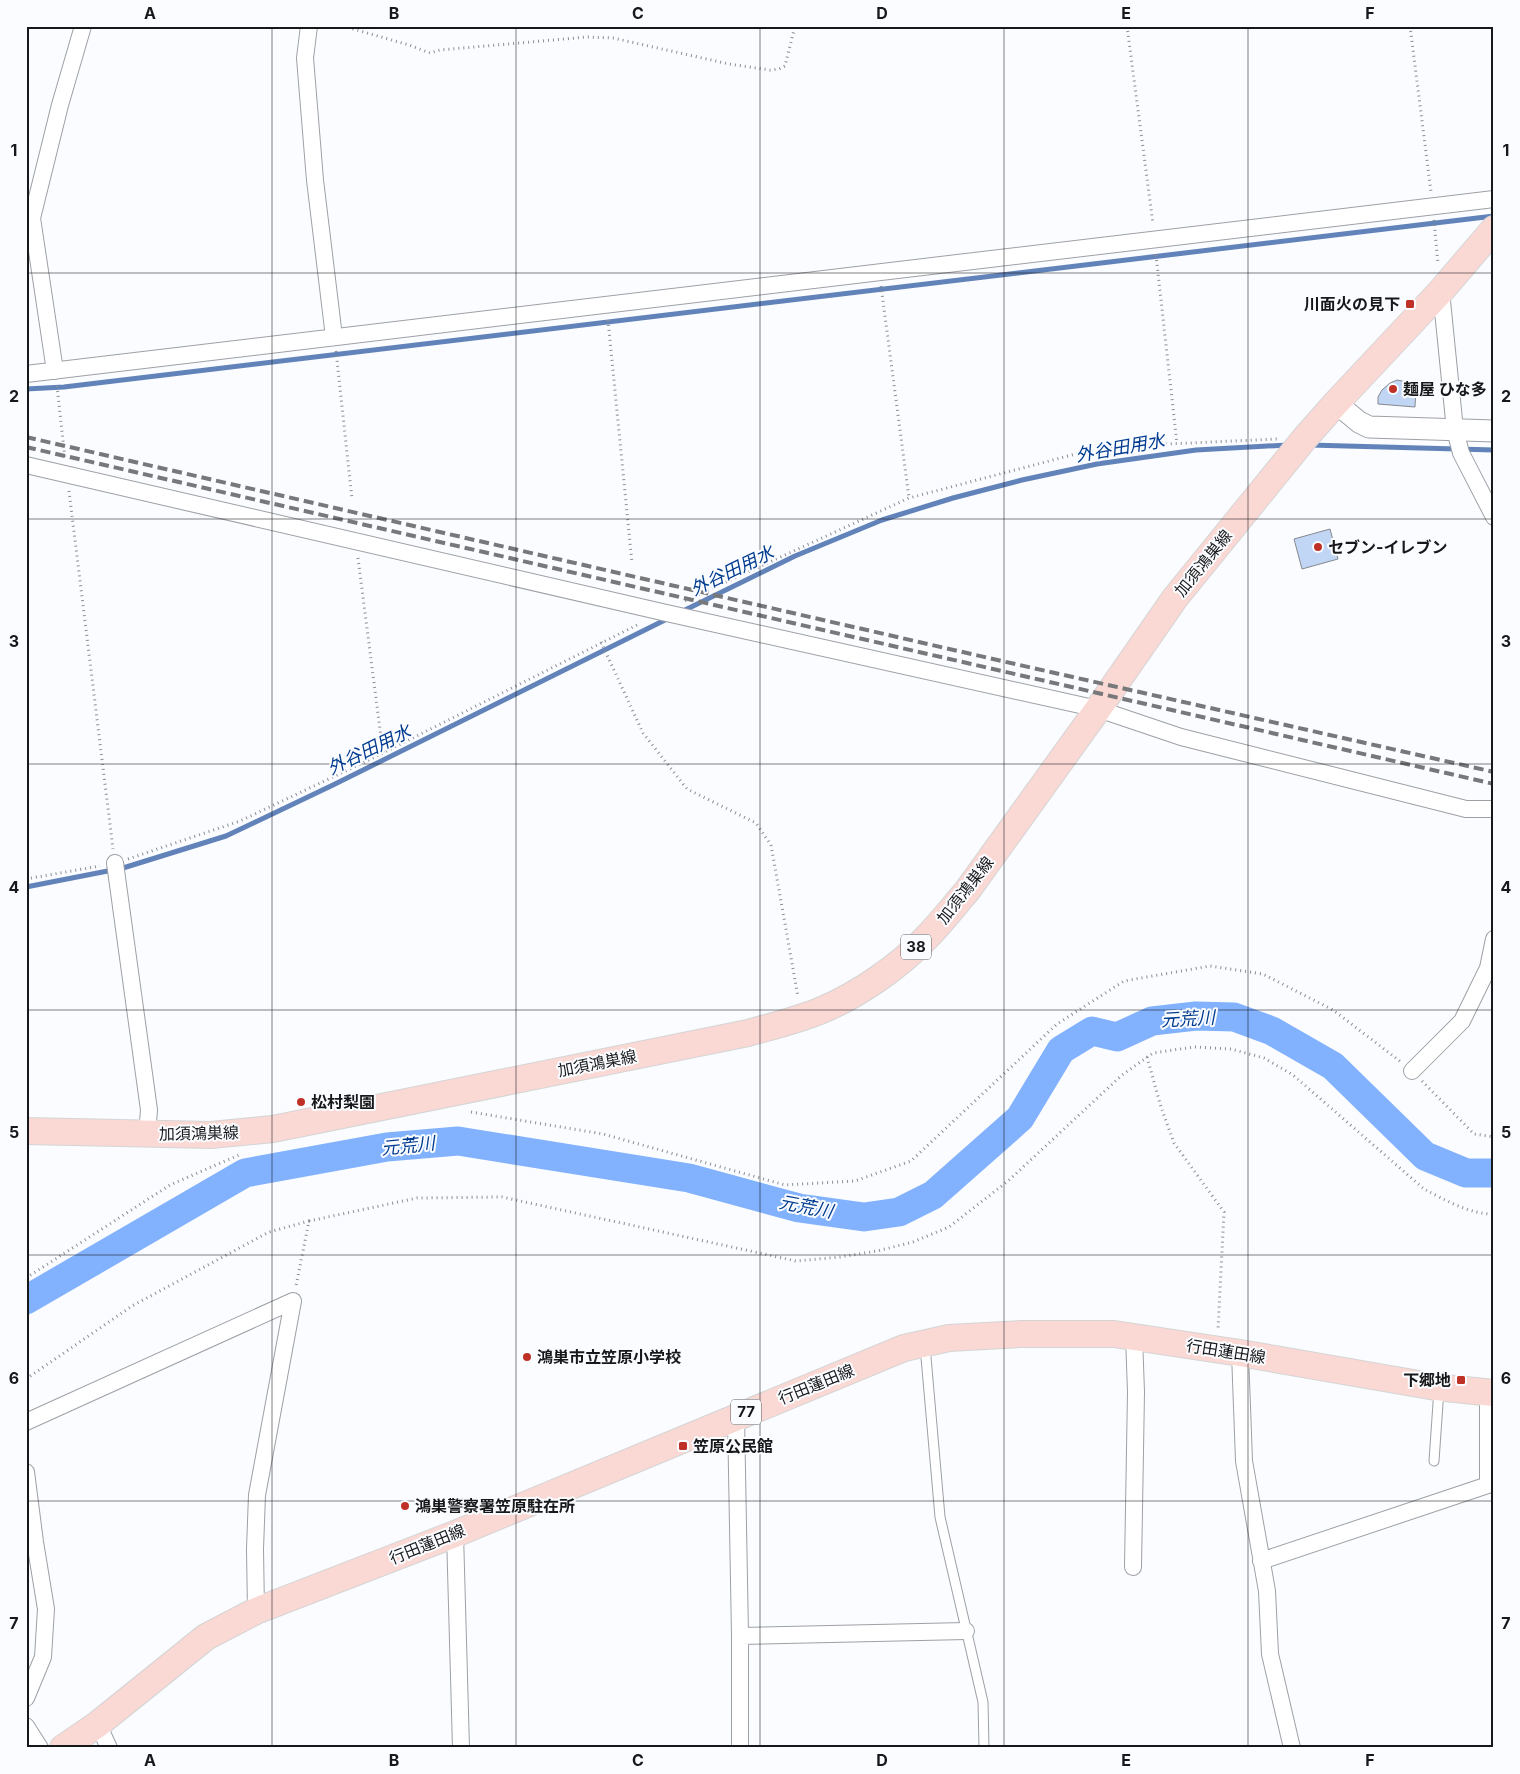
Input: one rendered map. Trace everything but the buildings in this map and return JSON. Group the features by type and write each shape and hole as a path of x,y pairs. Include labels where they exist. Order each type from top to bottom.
{"main road":[{"name":"加須鴻巣線","path":"26,1131 211,1135 273,1129 748,1033 804,1017 824,1009 879,978 925,940 966,891 1098,709 1175,598 1305,438 1494,229"},
{"name":"行田蓮田線","path":"63,1748 98,1724 206,1637 256,1612 455,1534 904,1348 950,1338 1021,1334 1114,1334 1439,1388 1491,1393"}],"street":[{"path":"55,371 32,218 60,105 83,26"},
{"path":"309,26 305,58 315,180 334,337"},
{"path":"26,374 1494,199"},
{"path":"1440,290 1455,430 1461,453 1494,517"},
{"path":"1336,403 1359,422 1369,427 1494,431"},
{"path":"26,465 662,612 1098,709 1180,737 1466,809 1494,809"},
{"path":"115,863 149,1110 147,1134"},
{"path":"1412,1071 1462,1021 1488,968 1494,939"},
{"path":"26,1422 293,1300"},
{"path":"256,1612 255,1549 257,1495 293,1300"},
{"path":"1133,1567 1136,1392 1134,1337"},
{"path":"1229,1352 1244,1461 1267,1592 1270,1654 1292,1748"},
{"path":"1261,1561 1488,1485 1491,1393"},
{"path":"736,1416 740,1748"},
{"path":"26,1472 46,1609 42,1657 26,1698"},
{"path":"455,1534 461,1748"},
{"path":"740,1636 966,1630"},
{"path":"98,1724 109,1748"},
{"path":"26,1726 40,1748"}],"lane":[{"path":"925,1344 940,1517 983,1702 984,1748"},
{"path":"1434,1461 1439,1388"}],"path":[{"path":"343,26 430,53 440,50 599,37 613,38 729,64 770,70 785,66 795,26"},
{"path":"1128,26 1177,444"},
{"path":"1410,26 1432,206 1440,290"},
{"path":"880,273 909,498"},
{"path":"606,305 632,563"},
{"path":"334,337 352,500"},
{"path":"55,371 115,863"},
{"path":"26,880 115,863 240,821 383,753 662,612 909,498 1102,447 1305,438"},
{"path":"356,542 383,753"},
{"path":"601,642 643,733 687,789 756,823 771,845 795,986 804,1017"},
{"path":"445,1094 462,1110 603,1134 786,1185 855,1181 911,1161 1057,1024 1124,981 1210,966 1263,974 1334,1010 1412,1071 1474,1134 1494,1137"},
{"path":"26,1379 132,1306 268,1232 417,1198 502,1197 796,1261 840,1257 914,1242 948,1227 1008,1181 1122,1075 1147,1057 1153,1053 1194,1047 1231,1049 1264,1058 1293,1075 1424,1189 1449,1203 1486,1214 1494,1214"},
{"path":"1147,1057 1161,1107 1174,1143 1224,1212 1229,1352"},
{"path":"26,1278 170,1185 243,1153"},
{"path":"293,1300 310,1221"}],"waterway":[{"path":"26,389 64,387 1494,216"},
{"name":"外谷田用水","path":"683,611 795,556 882,520 953,498 1022,480 1097,464 1196,450 1288,445"},
{"name":"外谷田用水","path":"1309,445 1494,450"},
{"name":"外谷田用水","path":"26,887 123,868 226,836 669,618"},
{"name":"元荒川","path":"26,1300 245,1173 387,1147 458,1141 689,1178 799,1208 864,1217 899,1212 933,1195 1020,1118 1061,1050 1092,1031 1117,1037 1152,1021 1196,1016 1234,1017 1272,1031 1333,1066 1425,1156 1466,1173 1494,1173"}],"railway":[{"path":"26,437 1494,772"},
{"path":"26,447 1494,784"}],"place":[{"name":"川面火の見下","path":"1410,304"},
{"name":"麺屋 ひな多","path":"1393,389"},
{"name":"セブン-イレブン","path":"1318,547"},
{"name":"松村梨園","path":"301,1102"},
{"name":"鴻巣市立笠原小学校","path":"527,1357"},
{"name":"下郷地","path":"1461,1380"},
{"name":"笠原公民館","path":"683,1446"},
{"name":"鴻巣警察署笠原駐在所","path":"405,1506"}]}
